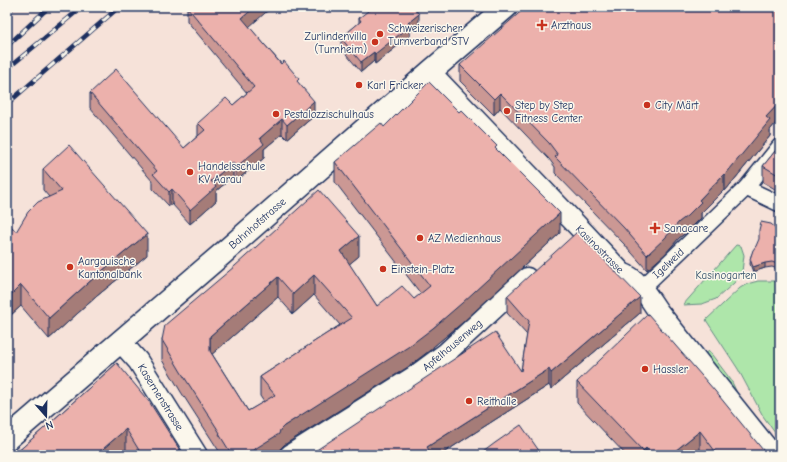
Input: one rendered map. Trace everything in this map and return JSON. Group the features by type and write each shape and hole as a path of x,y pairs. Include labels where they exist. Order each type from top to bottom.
{"main road":[{"name":"Bahnhofstrasse","path":"7,439 506,7"}],"street":[{"name":"Kasinostrasse","path":"430,72 574,236 622,273 630,276 642,288 658,311 773,455"},
{"name":"Igelweid","path":"642,288 746,188 780,146"},
{"path":"746,188 780,204"},
{"name":"Apfelhausenweg","path":"290,455 415,376 446,352 537,269"},
{"name":"Kasernenstrasse","path":"120,341 138,361 197,455"}],"green space":[{"name":"Kasinogarten","path":"736,245 741,246 744,255 742,272 734,283 716,299 702,304 683,305"},
{"path":"758,281 780,281 780,440 763,416 738,369 706,320 740,288"},
{"path":"709,351 731,380 739,397 704,355"}],"building":[{"name":"Pestalozzischulhaus","path":"187,7 255,7 242,18 281,64 284,61 299,79 297,81 314,101 287,125 282,119 260,138 264,144 236,167 233,163 211,181 216,187 190,210 172,189 169,192 153,174 157,171 90,93 116,69 184,148 205,130 198,123 226,98 233,105 254,87"},
{"name":"Zurlindenvilla (Turnheim)","path":"373,7 413,7 419,14 408,23 410,26 375,54 374,52 361,62 341,38 361,21 359,18"},
{"path":"526,7 780,7 780,102 766,117 770,120 725,175 724,174 699,200 701,202 647,255 624,228 555,157 558,155 549,143 500,93 494,99 460,65"},
{"path":"429,82 459,112 461,110 497,146 495,148 560,213 462,303 408,347 284,426 280,430 279,434 245,455 232,455 162,340 165,325 235,266 319,190 359,236 341,251 377,306 402,286 414,299 430,286 335,162 381,123 384,127","holes":["314,275 352,318 260,377 275,395 248,411 210,351 210,336 278,277 293,294"]},
{"path":"69,145 147,234 97,275 49,318 21,285 11,295 7,291 7,221 16,232 28,212 38,202 62,191 43,169"},
{"path":"780,145 780,176 763,166"},
{"path":"761,222 771,224 780,234 780,265 772,262 753,267 750,259 759,239"},
{"path":"577,232 640,297 551,373 549,369 427,447 432,455 309,455 495,332 521,371 529,321 507,296"},
{"name":"Hassler","path":"648,314 715,391 767,455 718,455 700,431 670,455 652,455 646,448 643,451 577,382"},
{"path":"117,363 150,403 183,455 142,455 126,429 96,455 14,455"},
{"path":"521,425 542,455 479,455 495,443"}],"railway":[{"path":"7,12 13,7"},
{"path":"7,46 49,7"},
{"path":"7,69 82,7"},
{"path":"7,104 119,7"}],"place":[{"name":"Arzthaus","path":"542,25"},
{"name":"Schweizerischer Turnverband STV","path":"380,34"},
{"name":"Zurlindenvilla (Turnheim)","path":"375,42"},
{"name":"Karl Fricker","path":"359,85"},
{"name":"City Märt","path":"647,105"},
{"name":"Step by Step Fitness Center","path":"507,111"},
{"name":"Pestalozzischulhaus","path":"276,114"},
{"name":"Handelsschule KV Aarau","path":"190,172"},
{"name":"Sanacare","path":"655,228"},
{"name":"AZ Medienhaus","path":"420,238"},
{"name":"Aargauische Kantonalbank","path":"70,267"},
{"name":"Einstein-Platz","path":"383,269"},
{"name":"Hassler","path":"645,369"},
{"name":"Reithalle","path":"469,401"}]}
